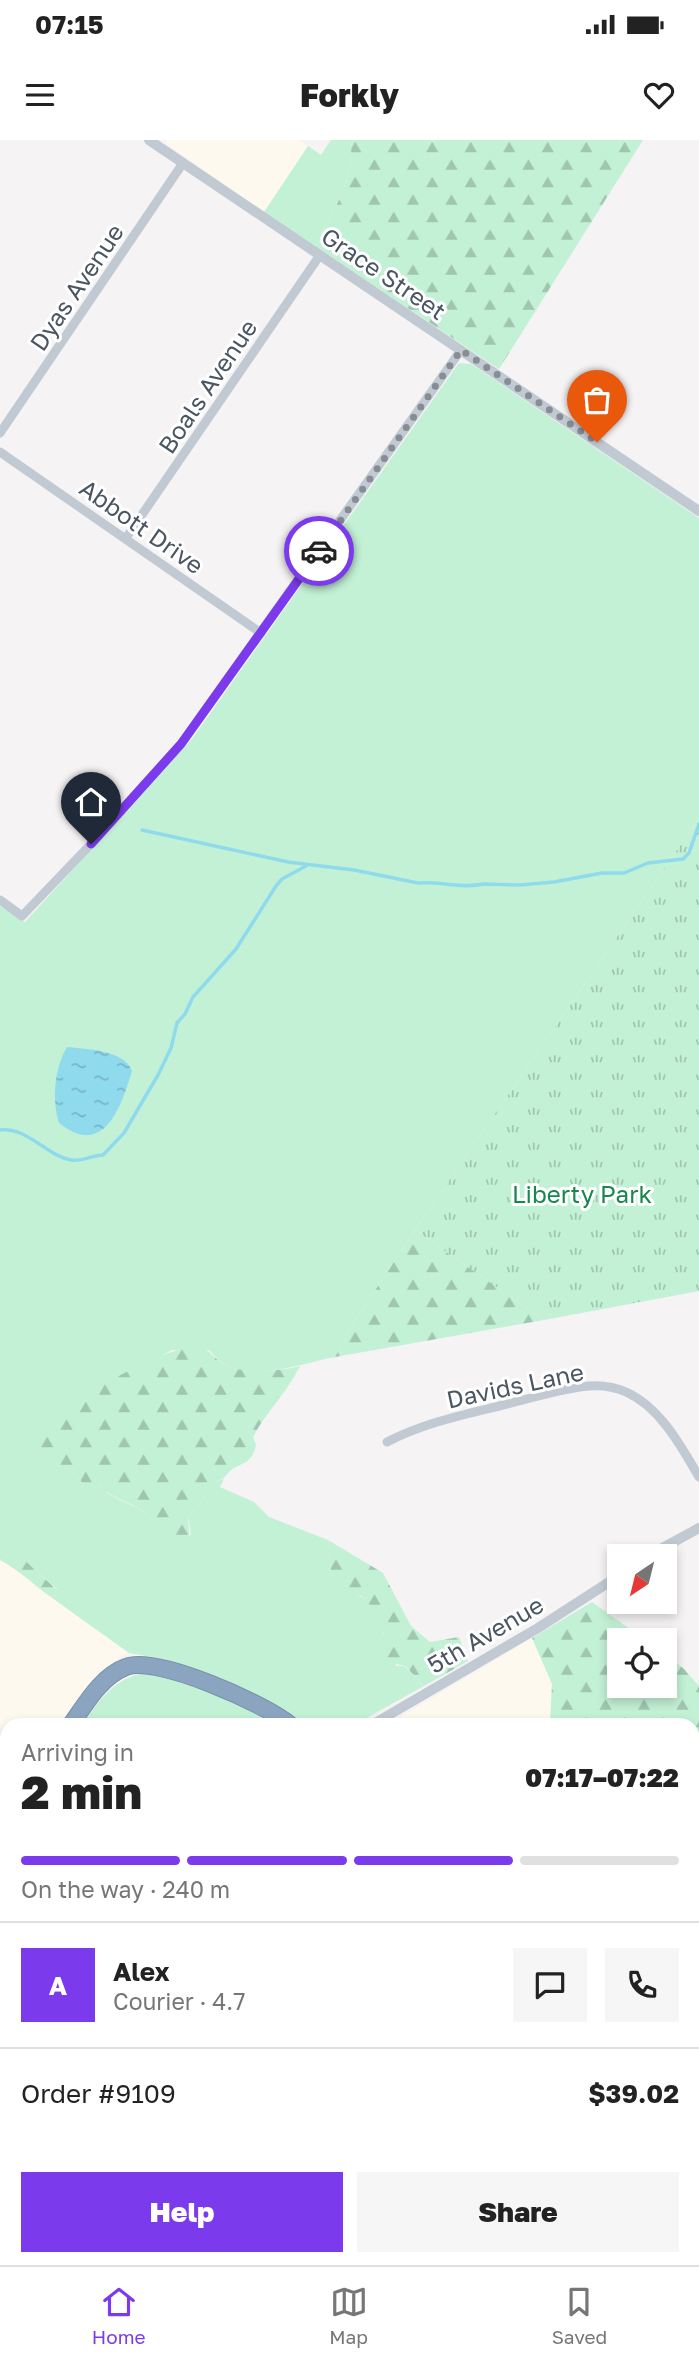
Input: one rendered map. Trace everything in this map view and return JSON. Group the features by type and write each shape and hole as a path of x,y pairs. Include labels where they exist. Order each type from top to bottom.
{"highway":[{"path":"76,1718 110,1676 127,1667 144,1664 168,1669 236,1695 270,1710 281,1718"}],"street":[{"name":"Grace Street","path":"149,140 699,511"},
{"name":"Dyas Avenue","path":"0,433 183,163"},
{"name":"Boals Avenue","path":"126,538 320,255"},
{"path":"0,900 22,916 181,744 461,350"},
{"name":"Abbott Drive","path":"0,452 261,633"},
{"name":"Davids Lane","path":"387,1441 411,1429 530,1398 584,1387 610,1387 629,1393 648,1406 675,1439 699,1476"},
{"path":"670,1544 699,1528"},
{"name":"5th Avenue","path":"384,1718 538,1628 607,1583"}],"shaded area":[{"path":"167,140 299,140 308,146 264,212 165,143"},
{"path":"0,1560 25,1575 39,1589 129,1653 121,1656 97,1676 65,1718 0,1718"},
{"path":"532,1638 552,1684 550,1718 398,1718"}],"green space":[{"path":"331,140 351,140 349,169 341,196 313,245 264,212 308,146 321,155"},
{"path":"351,140 643,140 499,369 313,245 341,196 349,169"},
{"path":"459,363 471,364 699,518 699,818 415,1230 354,1322 335,1357 280,1369 252,1371 226,1365 209,1350 172,1350 97,1389 55,1465 69,1470 84,1484 99,1484 113,1496 142,1511 177,1543 191,1535 188,1517 217,1481 224,1479 220,1487 254,1502 269,1517 328,1540 331,1571 328,1587 352,1593 367,1601 382,1626 384,1665 404,1666 424,1686 367,1718 296,1718 288,1711 246,1691 163,1659 129,1653 51,1597 57,1595 57,1589 19,1556 7,1557 0,1552 0,906 25,922 192,739"},
{"name":"Liberty Park","path":"699,818 699,1291 544,1320 415,1230"},
{"path":"415,1230 544,1320 335,1357 354,1322"},
{"path":"192,1345 202,1347 224,1364 240,1370 272,1370 300,1366 253,1437 256,1445 252,1457 217,1481 188,1517 190,1545 182,1548 141,1510 113,1496 99,1484 84,1484 69,1470 55,1465 32,1439 38,1425 58,1408 151,1359"},
{"path":"328,1540 383,1573 411,1626 430,1642 459,1637 468,1661 424,1686 405,1666 396,1664 395,1670 388,1671 384,1665 384,1634 375,1612 362,1596 327,1587 331,1571"},
{"path":"0,1552 7,1557 19,1555 57,1590 57,1595 51,1597 0,1560"},
{"path":"592,1602 628,1628 607,1628 607,1698 677,1698 677,1663 699,1686 699,1718 550,1718 552,1684 532,1638"},
{"path":"147,1673 179,1682 214,1694 264,1718 87,1718 109,1691 135,1675"}],"water":[{"path":"67,1047 113,1055 128,1064 132,1071 116,1113 99,1132 88,1135 75,1133 59,1123 55,1105 56,1085 59,1065"}],"waterway":[{"path":"142,830 288,862 354,870 418,883 467,886 554,882 602,873 624,873 648,863 683,859 689,853 699,824"},
{"path":"0,1130 19,1133 71,1160 103,1155 124,1133 158,1075 171,1048 177,1023 193,997 236,949 282,879 306,866"}],"way so far":[{"path":"319,551 461,350 597,442"}],"route":[{"path":"91,844 181,744 319,551"}]}
